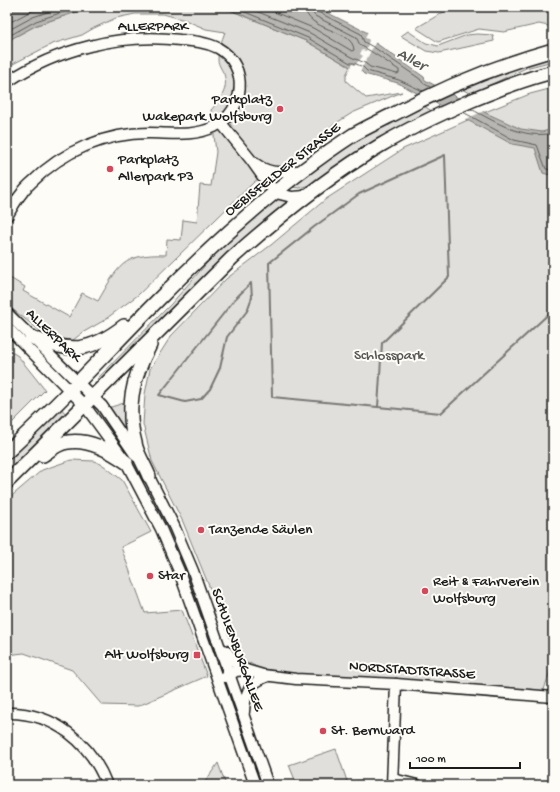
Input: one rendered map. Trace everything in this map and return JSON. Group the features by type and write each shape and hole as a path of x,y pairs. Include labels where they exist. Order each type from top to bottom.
{"main road":[{"name":"OEBISFELDER STRASSE","path":"7,452 74,386 158,299 211,248 276,191 304,170 354,135 416,102 491,69 553,50"},
{"path":"7,482 232,258 260,233 316,188 380,145 438,115 513,84 553,72"},
{"path":"31,337 63,348 86,346 109,336 158,299"},
{"path":"149,476 137,448 133,434 131,396 136,375 158,331"},
{"path":"21,469 54,447 67,442 81,442 95,445 115,454 126,462"}],"street":[{"name":"ALLERPARK","path":"7,82 34,66 69,52 98,44 132,40 159,39 209,44 219,49 232,61 240,81 238,99 235,108 221,123 207,130 196,133 132,133 82,147 57,160 39,175 22,192 7,216"},
{"path":"221,123 268,184 276,191 280,194 292,197 306,196"},
{"path":"251,160 261,168 281,173 304,170"},
{"path":"276,191 316,188"},
{"name":"ALLERPARK","path":"7,312 74,386"},
{"name":"ALLERPARK","path":"7,327 59,378 74,386"},
{"name":"SCHULENBURGALLEE","path":"74,386 112,420 149,476 174,526 193,571 268,785"},
{"name":"SCHULENBURGALLEE","path":"89,401 126,462 161,529 178,571 255,785"},
{"path":"161,529 174,526"},
{"name":"NORDSTADTSTRASSE","path":"220,648 227,652 237,665 246,670 266,675 296,679 552,694"},
{"name":"NORDSTADTSTRASSE","path":"218,680 236,671 246,670"},
{"name":"NORDSTADTSTRASSE","path":"230,675 238,677 266,675"},
{"path":"244,714 245,700 249,688 266,675"},
{"path":"396,684 392,782 417,785"},
{"path":"7,713 20,713 36,717 60,727 90,752 102,770 107,785"}],"green space":[{"path":"90,7 209,7 230,10 306,41 350,67 346,75 346,81 366,98 402,92 352,113 330,127 341,129 287,166 280,168 273,166 253,183 138,295 103,321 82,333 72,341 48,337 7,305 7,282 10,278 25,287 23,291 69,317 82,293 98,301 111,279 123,264 140,257 166,255 167,239 181,240 183,220 197,222 200,185 211,186 216,152 211,110 223,94 225,85 224,74 218,60 219,49 225,32 206,29 185,20 163,14 135,14 116,18 82,35 52,44 7,67 7,41 37,25"},
{"path":"452,7 553,7 553,27 539,24 504,32 479,29 438,42 416,28"},
{"path":"408,31 426,43 438,46 467,35 477,34 493,35 494,41 439,53 426,51 401,36"},
{"path":"553,54 553,61 526,68 471,94 458,87"},
{"name":"Schlosspark","path":"553,88 553,661 543,693 296,675 262,671 250,663 249,666 233,645 183,522 152,461 143,424 145,394 150,369 171,336 226,279 271,245 326,199 403,149 490,110 530,94"},
{"path":"421,104 433,112 310,185 299,188 289,187 348,144"},
{"path":"278,197 293,200 101,383 97,379 171,304 221,247 250,219"},
{"path":"7,349 18,356 45,390 7,428"},
{"path":"127,402 127,429 124,428 108,408"},
{"path":"60,407 66,414 7,472 7,457"},
{"path":"71,460 94,461 103,465 122,480 151,532 121,547 145,613 182,610 207,676 138,706 102,705 72,670 24,653 7,655 7,500 42,470"},
{"path":"168,533 191,578 220,663 204,621 194,600"},
{"path":"232,695 265,785 259,785 228,696"},
{"path":"336,749 348,784 361,780 362,785 297,785 289,765"},
{"path":"218,763 226,785 203,785"}],"water":[{"path":"7,7 92,7 37,25 7,41"},
{"path":"209,7 316,7 368,33 365,38 377,44 424,77 425,80 486,113 521,129 542,132 553,129 553,149 550,150 553,172 550,175 543,173 535,148 512,144 398,83 364,74 353,67 350,67 306,41 230,10"}],"pier":[{"path":"368,31 370,33 368,37 376,41 360,72 349,69 352,64 355,65 363,56 360,54 362,50 366,51 369,40 365,38"},
{"path":"463,98 486,110 464,120 441,108"}],"waterway":[{"path":"378,407 382,343 449,277 445,155 359,194 269,263 272,397 441,413 553,310"},
{"path":"251,283 252,297 247,311 227,337 220,368 210,389 201,399 185,402 159,395 235,299 251,283"}],"place":[{"name":"Parkplatz Wakepark Wolfsburg","path":"280,109"},
{"name":"Parkplatz Allerpark P3","path":"110,169"},
{"name":"Tanzende Säulen","path":"201,530"},
{"name":"Star","path":"150,576"},
{"name":"Reit & Fahrverein Wolfsburg","path":"425,591"},
{"name":"Alt Wolfsburg","path":"197,655"},
{"name":"St. Bernward","path":"323,731"}],"water label":[{"name":"Aller","path":"411,61"}]}
